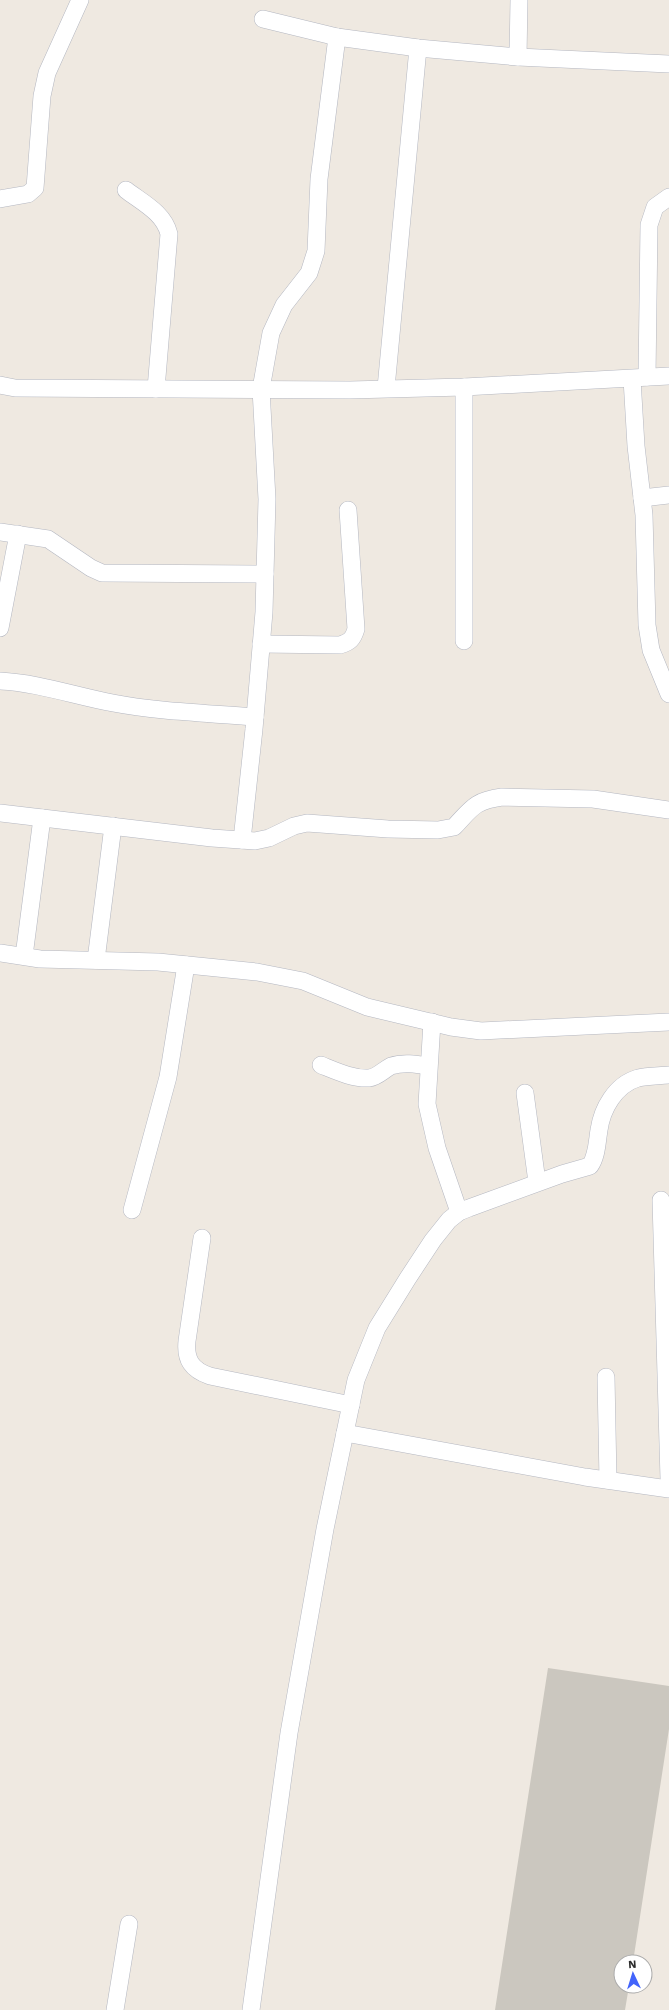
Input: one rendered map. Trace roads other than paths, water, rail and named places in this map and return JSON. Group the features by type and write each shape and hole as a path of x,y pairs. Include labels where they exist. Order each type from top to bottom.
{"street":[{"path":"0,199 28,194 35,188 42,96 47,73 80,0"},
{"path":"518,57 519,0"},
{"path":"263,19 337,37 418,48 518,57 669,64"},
{"path":"242,840 255,717 265,574 268,499 261,389 271,333 284,305 309,273 316,250 319,179 337,37"},
{"path":"386,388 418,48"},
{"path":"126,190 159,214 167,227 169,234 156,389"},
{"path":"669,197 655,207 649,225 636,446 644,515 647,626 651,650 669,694"},
{"path":"0,385 15,388 156,389 464,387 669,376"},
{"path":"464,387 464,641"},
{"path":"642,498 669,495"},
{"path":"261,644 340,645 348,643 353,639 356,629 348,510"},
{"path":"0,532 48,539 91,568 102,573 265,574"},
{"path":"0,628 18,534"},
{"path":"0,681 22,682 113,703 149,708 255,717"},
{"path":"0,813 255,841 269,838 294,826 307,822 373,828 438,830 454,827 470,808 479,803 502,797 593,799 669,810"},
{"path":"24,956 42,818"},
{"path":"96,960 113,826"},
{"path":"0,953 40,959 158,962 257,972 303,981 367,1007 432,1022 481,1031 669,1022"},
{"path":"132,1210 168,1077 186,965"},
{"path":"432,1022 428,1066 427,1104 430,1124 459,1212"},
{"path":"321,1065 360,1078 371,1078 391,1066 409,1063 428,1066"},
{"path":"251,2010 289,1733 325,1529 356,1380 377,1328 433,1240 449,1220 459,1212 537,1182 590,1166 594,1158 601,1118 607,1105 616,1093 626,1084 638,1078 669,1075"},
{"path":"525,1093 537,1182"},
{"path":"661,1200 669,1479"},
{"path":"202,1238 186,1351 190,1364 196,1370 210,1376 351,1405"},
{"path":"606,1376 608,1480"},
{"path":"345,1433 608,1480 669,1489"},
{"path":"115,2010 130,1924"}]}
